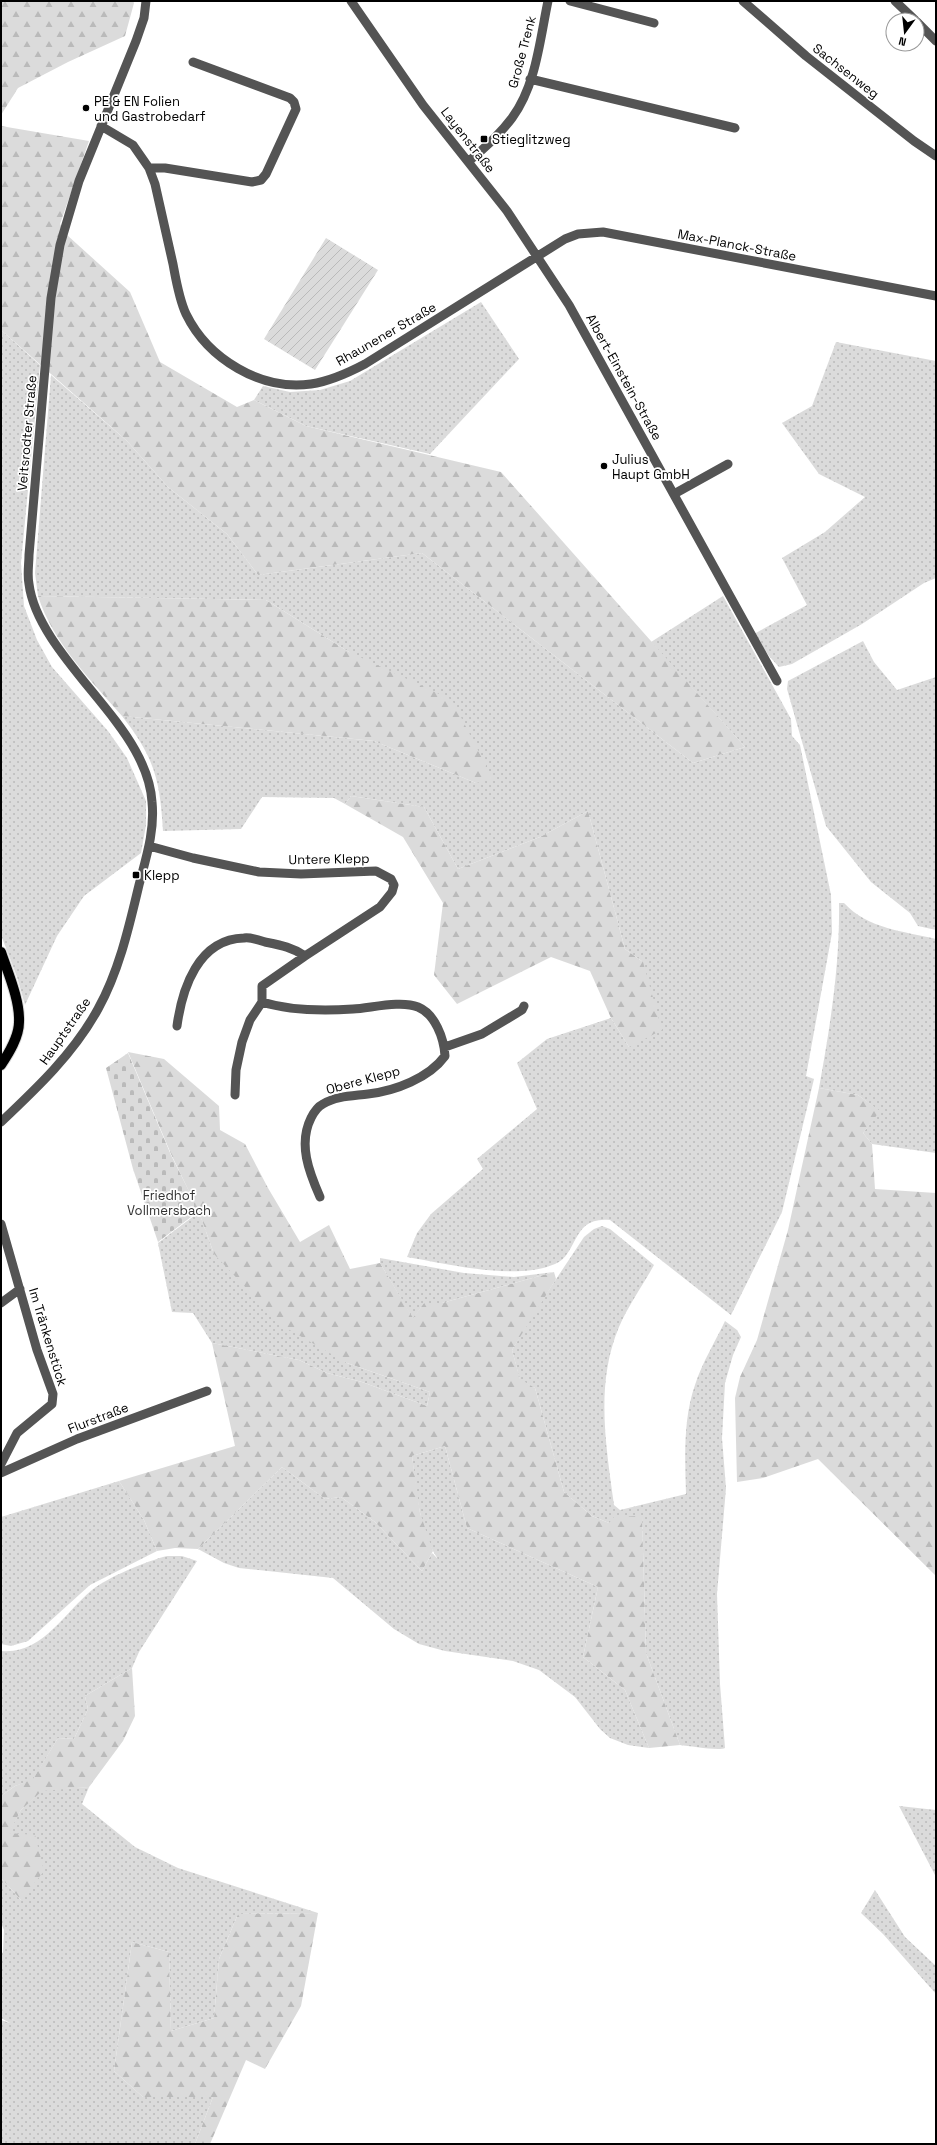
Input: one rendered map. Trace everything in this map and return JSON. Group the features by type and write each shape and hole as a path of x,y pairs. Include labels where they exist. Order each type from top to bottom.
{"main road":[{"path":"1,952 13,985 19,1022 11,1051 1,1065"}],"street":[{"name":"Veitsrodter Straße","path":"146,1 144,18 79,181 60,245 51,298 29,555 29,584 37,612 58,647 120,727 145,770 152,802 152,829 149,846"},
{"name":"Layenstraße","path":"351,1 416,94 469,161 538,256"},
{"name":"Große Trenk","path":"469,161 490,144 513,117 525,95 548,1"},
{"path":"570,1 654,23"},
{"name":"Sachsenweg","path":"743,1 806,56 914,142 936,156"},
{"path":"895,1 907,12"},
{"path":"925,30 936,41"},
{"path":"149,168 165,168 252,182 261,180 266,174 296,109 294,102 290,98 193,62"},
{"path":"530,78 735,128"},
{"name":"Rhaunener Straße","path":"100,126 133,145 149,168 155,184 177,286 186,314 199,335 215,353 237,369 262,379 287,384 303,384 338,377 365,364 538,256"},
{"name":"Max-Planck-Straße","path":"538,256 565,239 578,234 603,232 936,296"},
{"name":"Albert-Einstein-Straße","path":"538,256 569,305 777,682"},
{"path":"674,494 728,464"},
{"name":"Untere Klepp","path":"149,846 193,858 259,872 300,874 376,871 391,878 394,885 392,892 380,907 262,986 262,1002"},
{"name":"Hauptstraße","path":"1,1122 46,1079 87,1026 98,1009 114,974 128,930 149,846"},
{"path":"176,1026 181,1000 192,971 209,951 229,940 245,937 294,948 305,956"},
{"path":"236,1095 236,1070 242,1042 250,1020 262,1002 302,1010 353,1009 398,1005 418,1007 433,1019 444,1047 482,1034 522,1010 524,1006"},
{"name":"Obere Klepp","path":"320,1197 312,1179 305,1147 308,1124 315,1110 322,1104 332,1100 370,1094 397,1086 428,1073 439,1065 445,1056 444,1047"},
{"name":"Im Tränkenstück","path":"1,1224 37,1350 53,1394 52,1404 17,1433 1,1464"},
{"path":"1,1303 20,1289"},
{"name":"Flurstraße","path":"1,1474 77,1439 207,1391"}],"green space":[{"path":"1,1 133,1 134,3 125,36 68,62 18,88 1,115"},
{"path":"1,126 89,141 60,224 67,235 130,292 160,362 237,407 254,400 306,426 501,472 745,747 693,763 422,553 258,575 227,534 168,487 127,441 1,330"},
{"path":"326,238 378,270 315,370 264,339"},
{"path":"481,302 519,359 430,454 306,426 254,400 263,386 290,392 320,390 350,381"},
{"path":"1,330 40,365 21,563 24,606 37,640 52,667 108,731 127,758 146,801 146,825 141,853 84,896 57,936 25,1005 17,977 1,935"},
{"path":"836,342 936,361 936,578 924,583 862,624 792,664 779,667 769,656 754,634 807,605 782,558 825,532 865,497 819,474 782,423 812,406"},
{"path":"51,375 127,441 168,487 227,534 258,575 422,553 693,763 745,747 651,642 723,596 791,719 792,736 800,745 831,895 832,933 806,1076 814,1079 782,1212 731,1315 610,1220 597,1220 588,1224 577,1237 563,1259 555,1264 539,1269 521,1271 482,1270 407,1257 417,1233 431,1214 483,1169 477,1159 537,1109 517,1063 547,1039 611,1018 629,1047 643,962 625,949 588,811 540,837 458,869 424,807 351,796 345,804 334,798 262,797 241,829 163,831 160,797 153,769 141,744 122,716 374,741 476,783 349,652 266,600 38,596 35,573"},
{"path":"38,596 266,600 349,652 452,700 493,779 476,783 374,741 122,716 85,674 63,645 53,629"},
{"path":"863,641 874,662 897,690 936,677 936,930 918,926 910,913 871,882 826,826 787,689 788,681"},
{"path":"351,796 424,807 458,869 540,837 588,811 625,949 643,962 662,1030 629,1047 611,1018 590,971 551,957 457,1004 434,975 443,903 403,837 345,804"},
{"path":"839,903 844,903 853,912 875,924 936,939 936,1153 872,1144 863,1133 879,1111 858,1095 819,1088 836,973"},
{"path":"128,1052 164,1059 219,1106 220,1130 245,1144 268,1188 300,1242 329,1225 350,1269 380,1263 413,1318 424,1303 442,1303 554,1272 556,1279 512,1350 520,1379 535,1388 564,1492 592,1516 609,1523 614,1517 642,1516 646,1653 680,1745 649,1748 625,1690 583,1657 598,1587 467,1528 445,1446 412,1456 420,1513 433,1551 422,1571 375,1522 341,1497 325,1499 282,1467 198,1549 175,1548 157,1551 144,1520 119,1481 235,1446 212,1343 299,1360 327,1373 362,1382 427,1406 430,1392 347,1363 281,1325 214,1254 199,1212 171,1154"},
{"name":"Friedhof Vollmersbach","path":"128,1053 171,1155 199,1211 158,1242 133,1169 106,1068"},
{"path":"819,1088 858,1095 880,1111 863,1133 872,1144 875,1189 936,1193 936,1576 818,1459 763,1478 737,1482 735,1398 740,1377 757,1340 788,1230"},
{"path":"199,1212 214,1254 347,1363 430,1392 427,1406 362,1382 327,1373 299,1360 212,1343 193,1313 172,1312 158,1243"},
{"path":"602,1226 610,1229 654,1265 631,1303 619,1327 607,1371 604,1415 608,1460 614,1505 620,1510 686,1494 685,1453 688,1411 695,1385 725,1321 737,1330 741,1337 733,1355 725,1383 722,1438 726,1488 717,1594 720,1684 725,1748 722,1749 680,1745 646,1653 642,1517 609,1523 592,1516 564,1492 535,1388 520,1380 512,1350 535,1311 584,1237 594,1229"},
{"path":"380,1258 464,1273 514,1277 554,1272 442,1303 424,1303 413,1319 380,1263"},
{"path":"445,1446 467,1528 598,1587 583,1657 625,1690 649,1748 628,1745 610,1738 600,1729 575,1697 539,1670 513,1661 445,1651 419,1644 394,1629 333,1578 239,1568 224,1563 198,1549 282,1467 325,1499 341,1497 375,1522 422,1571 432,1553 438,1559 426,1536 422,1523 412,1456"},
{"path":"119,1481 144,1520 157,1551 90,1585 28,1641 11,1646 1,1644 1,1517"},
{"path":"167,1556 182,1556 197,1561 139,1652 132,1668 85,1696 88,1709 74,1739 58,1738 33,1780 15,1786 1,1796 1,1651 16,1650 29,1646 40,1640 51,1631 82,1599 99,1585 128,1570"},
{"path":"132,1668 135,1716 123,1741 89,1787 42,1791 21,1810 9,1833 35,1835 44,1871 21,1900 1,1878 1,1796 15,1786 33,1779 58,1738 74,1739 88,1709 85,1696"},
{"path":"89,1787 82,1804 135,1847 178,1868 318,1913 238,1914 219,1959 214,2018 171,2031 169,1952 132,1942 114,2071 143,2097 213,2097 195,2144 1,2144 1,2020 10,2023 1,2018 1,1955 3,1952 4,1930 1,1923 1,1878 21,1900 8,1833 21,1810 42,1790"},
{"path":"899,1806 936,1810 936,1877"},
{"path":"875,1890 905,1937 936,1966 936,1994 883,1934 861,1913"},
{"path":"318,1913 301,2006 265,2069 246,2060 210,2144 195,2144 213,2097 143,2097 114,2071 132,1942 169,1952 171,2031 214,2018 219,1959 238,1914"}],"place":[{"name":"PE & EN Folien und Gastrobedarf","path":"86,108"},
{"name":"Stieglitzweg","path":"484,139"},
{"name":"Julius Haupt GmbH","path":"604,466"},
{"name":"Klepp","path":"136,875"}]}
